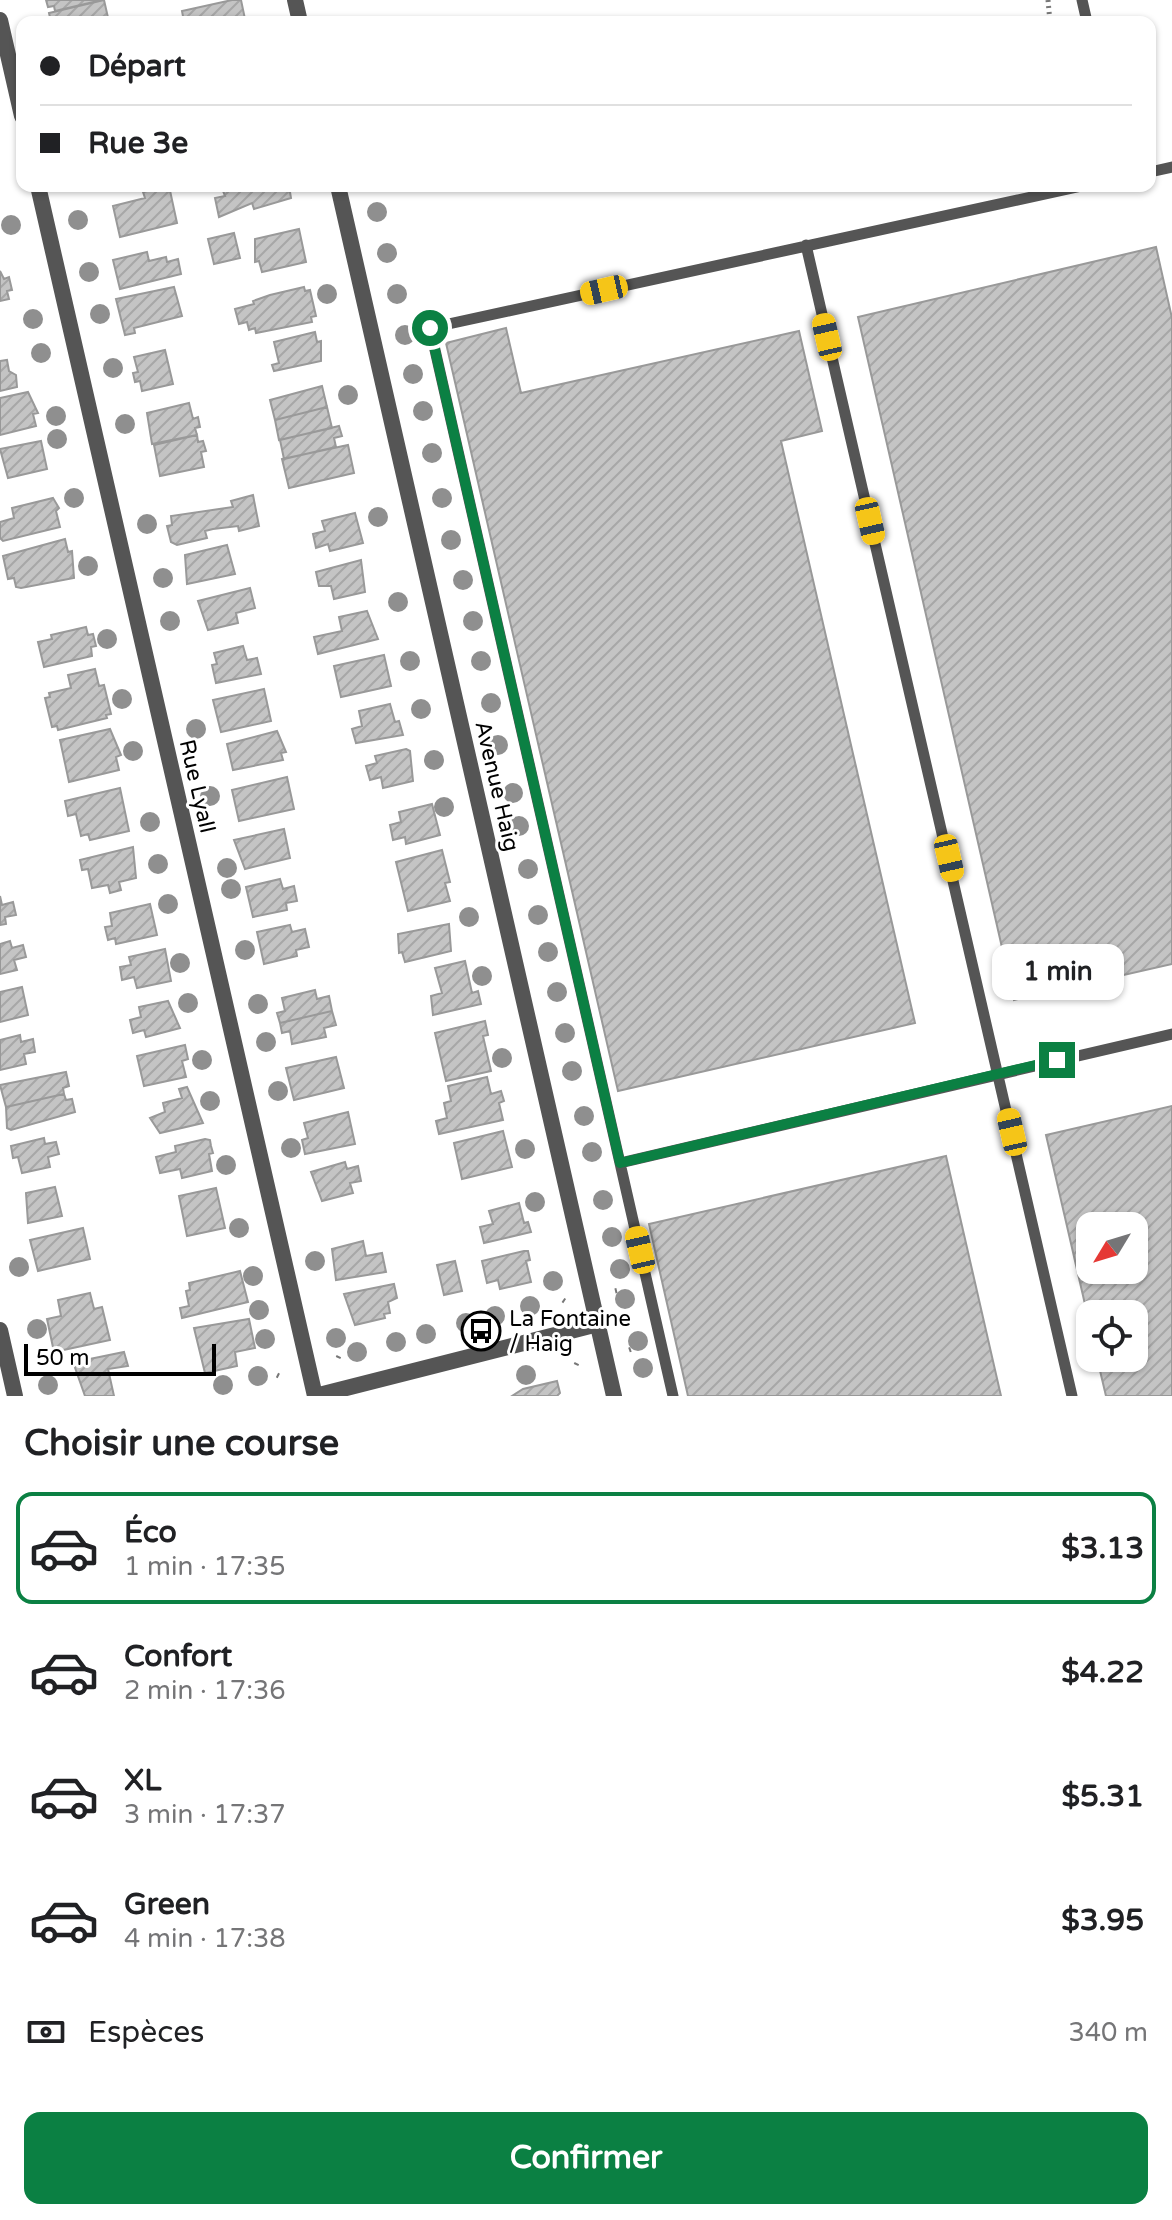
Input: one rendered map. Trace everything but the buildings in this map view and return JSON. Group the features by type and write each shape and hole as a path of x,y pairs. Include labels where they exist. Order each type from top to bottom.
{"street":[{"path":"0,20 16,90"},
{"name":"Rue Lyall","path":"39,192 315,1396"},
{"name":"Avenue Haig","path":"339,192 614,1396"},
{"path":"315,1396 598,1324"},
{"path":"0,1330 15,1396"}],"lane":[{"path":"673,1396 430,328 1054,192"},
{"path":"806,245 1072,1396"},
{"path":"620,1163 1172,1034"}],"place":[{"name":"La Fontaine / Haig","path":"481,1331"}],"route":[{"path":"430,328 620,1163 1057,1060"}]}
